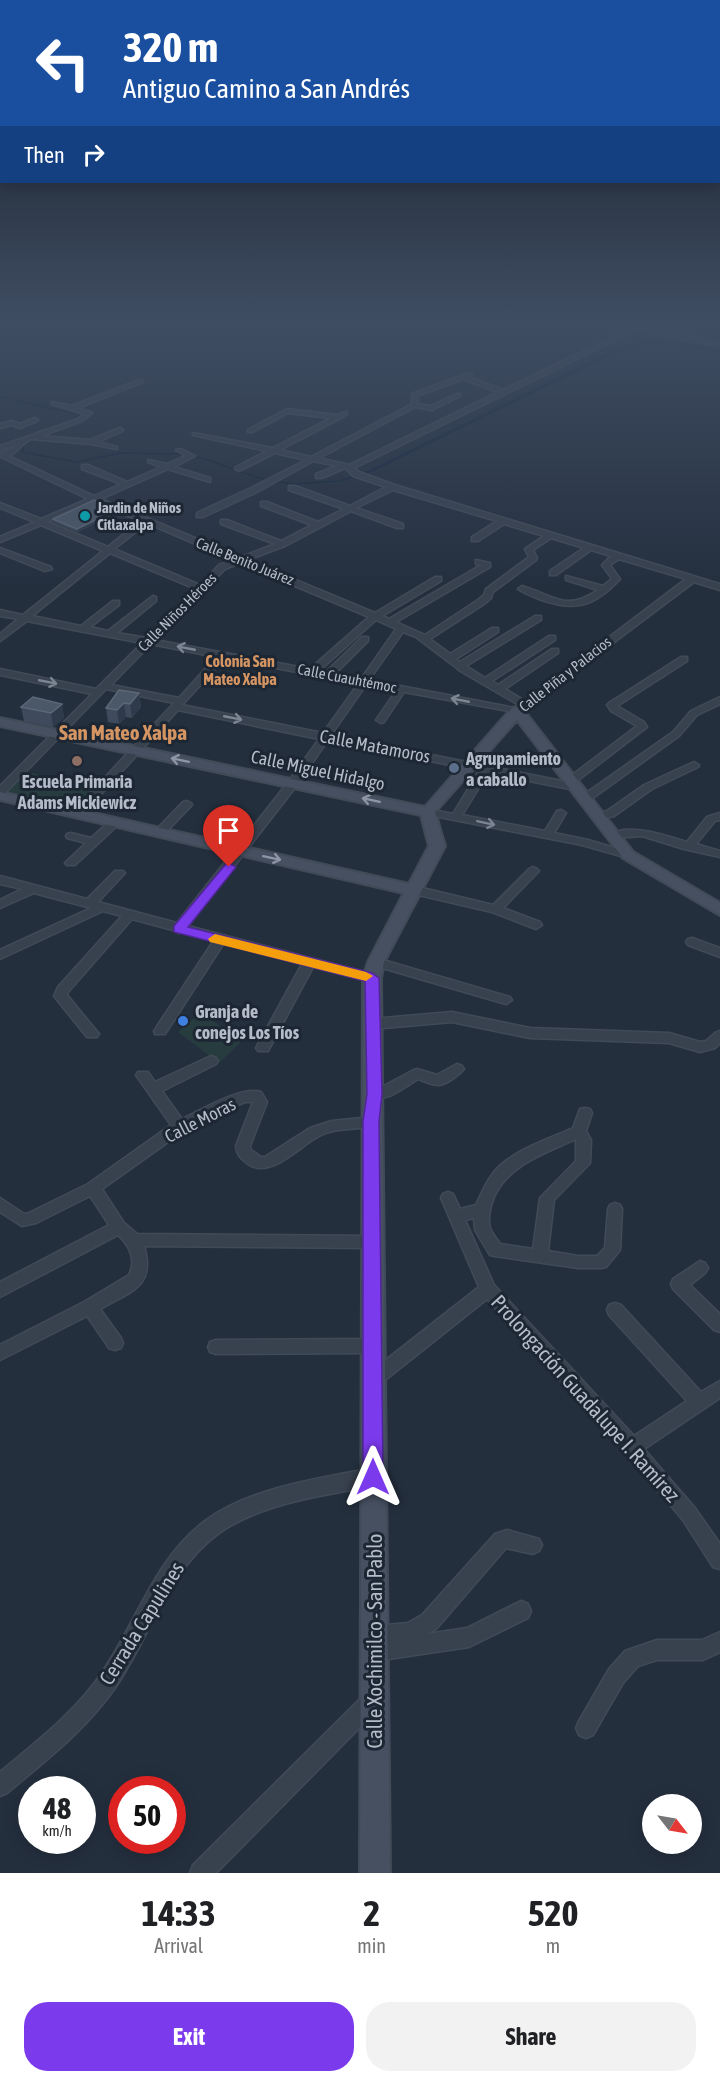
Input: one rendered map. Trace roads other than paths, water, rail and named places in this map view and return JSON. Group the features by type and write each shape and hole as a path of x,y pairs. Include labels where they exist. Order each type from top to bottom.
{"main road":[{"name":"Calle Piña y Palacios","path":"428,812 520,707"},
{"path":"520,707 573,784 615,835 628,855 720,910"},
{"name":"Calle Miguel Hidalgo","path":"0,722 428,812"},
{"path":"0,796 414,890"},
{"path":"374,970 437,846 428,812"},
{"name":"Calle Xochimilco - San Pablo","path":"374,970 372,1024 374,1094 371,1122 375,1873"}],"street":[{"path":"1,453 86,413"},
{"path":"250,431 283,413"},
{"path":"239,469 342,415 320,413"},
{"path":"200,515 398,413"},
{"path":"319,476 347,467 458,413"},
{"path":"0,426 11,423 20,426 35,420"},
{"path":"91,442 120,430"},
{"path":"195,434 347,467 361,476 392,487 720,588"},
{"path":"1,453 14,452 31,437 91,442 115,448"},
{"path":"0,540 190,455 179,450"},
{"name":"Calle Benito Juárez","path":"1,453 93,498 402,627 425,639 460,666 500,688 520,707"},
{"path":"150,461 207,480"},
{"path":"85,467 127,484"},
{"name":"Calle Niños Héroes","path":"0,792 222,567 240,558 282,544 392,487"},
{"path":"292,488 400,526"},
{"path":"264,504 320,525"},
{"path":"0,505 201,588"},
{"path":"0,638 146,520"},
{"path":"475,539 504,520"},
{"path":"224,522 282,544"},
{"path":"425,639 481,602 488,596 489,591 532,558 529,549 550,535"},
{"path":"553,573 591,548"},
{"path":"0,550 48,569"},
{"path":"522,590 575,606 616,579 606,565 617,556"},
{"path":"391,622 486,566 479,562"},
{"path":"569,578 604,589"},
{"path":"312,672 376,616 438,579"},
{"name":"Calle Piña y Palacios","path":"520,707 692,579"},
{"path":"111,633 153,599"},
{"path":"84,628 116,603"},
{"name":"Calle Cuauhtémoc","path":"0,613 402,689 520,707"},
{"path":"460,666 538,618"},
{"path":"179,929 242,852 293,783 402,627"},
{"path":"450,658 495,630"},
{"path":"486,681 552,638"},
{"path":"328,675 365,639"},
{"path":"500,688 555,651"},
{"path":"77,814 223,655"},
{"path":"573,784 642,727 641,724 614,709 612,705 684,659"},
{"name":"Calle Matamoros","path":"0,672 178,704 326,737 573,784"},
{"path":"381,720 402,689"},
{"path":"586,798 676,734 694,713 720,700"},
{"path":"600,816 610,814 648,787 694,765"},
{"path":"456,817 486,768"},
{"path":"160,832 187,804"},
{"name":"Calle Miguel Hidalgo","path":"428,812 628,855"},
{"path":"547,836 561,813"},
{"path":"688,847 711,819 720,816"},
{"path":"71,863 115,822"},
{"path":"615,835 642,833 720,854"},
{"path":"71,836 94,842"},
{"path":"495,909 533,871"},
{"path":"0,955 96,905 118,873"},
{"path":"0,880 309,962 374,970 506,1000"},
{"path":"0,904 33,889"},
{"path":"414,890 495,909 536,925"},
{"path":"92,1034 60,996 62,990 129,915"},
{"path":"160,1031 220,940"},
{"path":"692,942 720,953"},
{"path":"263,1048 309,962"},
{"path":"372,1024 452,1017 530,1034 669,1038 700,1047 710,1045 720,1036"},
{"path":"153,1089 211,1061"},
{"path":"374,1094 385,1092 417,1074 439,1080 457,1069"},
{"path":"143,1074 180,1126"},
{"name":"Calle Moras","path":"0,1204 22,1220 31,1220 93,1188 180,1126 243,1097 256,1096 260,1102 243,1146 244,1153 258,1163 267,1163 315,1132 332,1126 371,1122"},
{"path":"585,1113 579,1131 519,1161 502,1173 491,1188 481,1210 483,1230 495,1250 601,1262 612,1250 615,1209"},
{"path":"540,1256 547,1198 583,1163 584,1140 579,1131"},
{"path":"0,1353 90,1307 135,1280 141,1263 134,1240 119,1227 93,1188"},
{"name":"Prolongación Guadalupe I. Ramírez","path":"448,1198 458,1216 488,1289 632,1447 689,1514 720,1560"},
{"path":"458,1216 481,1210"},
{"path":"0,1290 119,1227"},
{"path":"134,1240 373,1242"},
{"path":"700,1268 679,1284 720,1325"},
{"path":"373,1380 488,1289"},
{"path":"90,1307 115,1343"},
{"path":"615,1310 700,1403"},
{"path":"216,1347 372,1346"},
{"path":"632,1447 720,1389"},
{"name":"Cerrada Capulines","path":"0,1786 65,1730 107,1684 136,1639 171,1570 211,1528 273,1500 373,1477"},
{"path":"375,1643 410,1632 429,1622 501,1540 507,1539 533,1545"},
{"path":"375,1643 469,1637 521,1611"},
{"path":"586,1728 616,1677 632,1658 657,1650 703,1650 720,1642"},
{"path":"201,1873 374,1699"}],"water":[{"path":"485,413 492,413 370,473 366,472"}],"waterway":[{"path":"75,413 82,415 83,418"},
{"path":"25,441 22,452 76,462 121,453 179,454 205,459 259,478 291,484 340,481 370,471"}],"place":[{"name":"Jardin de Niños Citlaxalpa","path":"85,516"},
{"name":"Escuela Primaria Adams Mickiewicz","path":"77,761"},
{"name":"Agrupamiento a caballo","path":"454,768"},
{"name":"Granja de conejos Los Tíos","path":"183,1021"}],"district":[{"name":"Colonia San Mateo Xalpa","path":"240,670"},
{"name":"San Mateo Xalpa","path":"123,732"}]}
